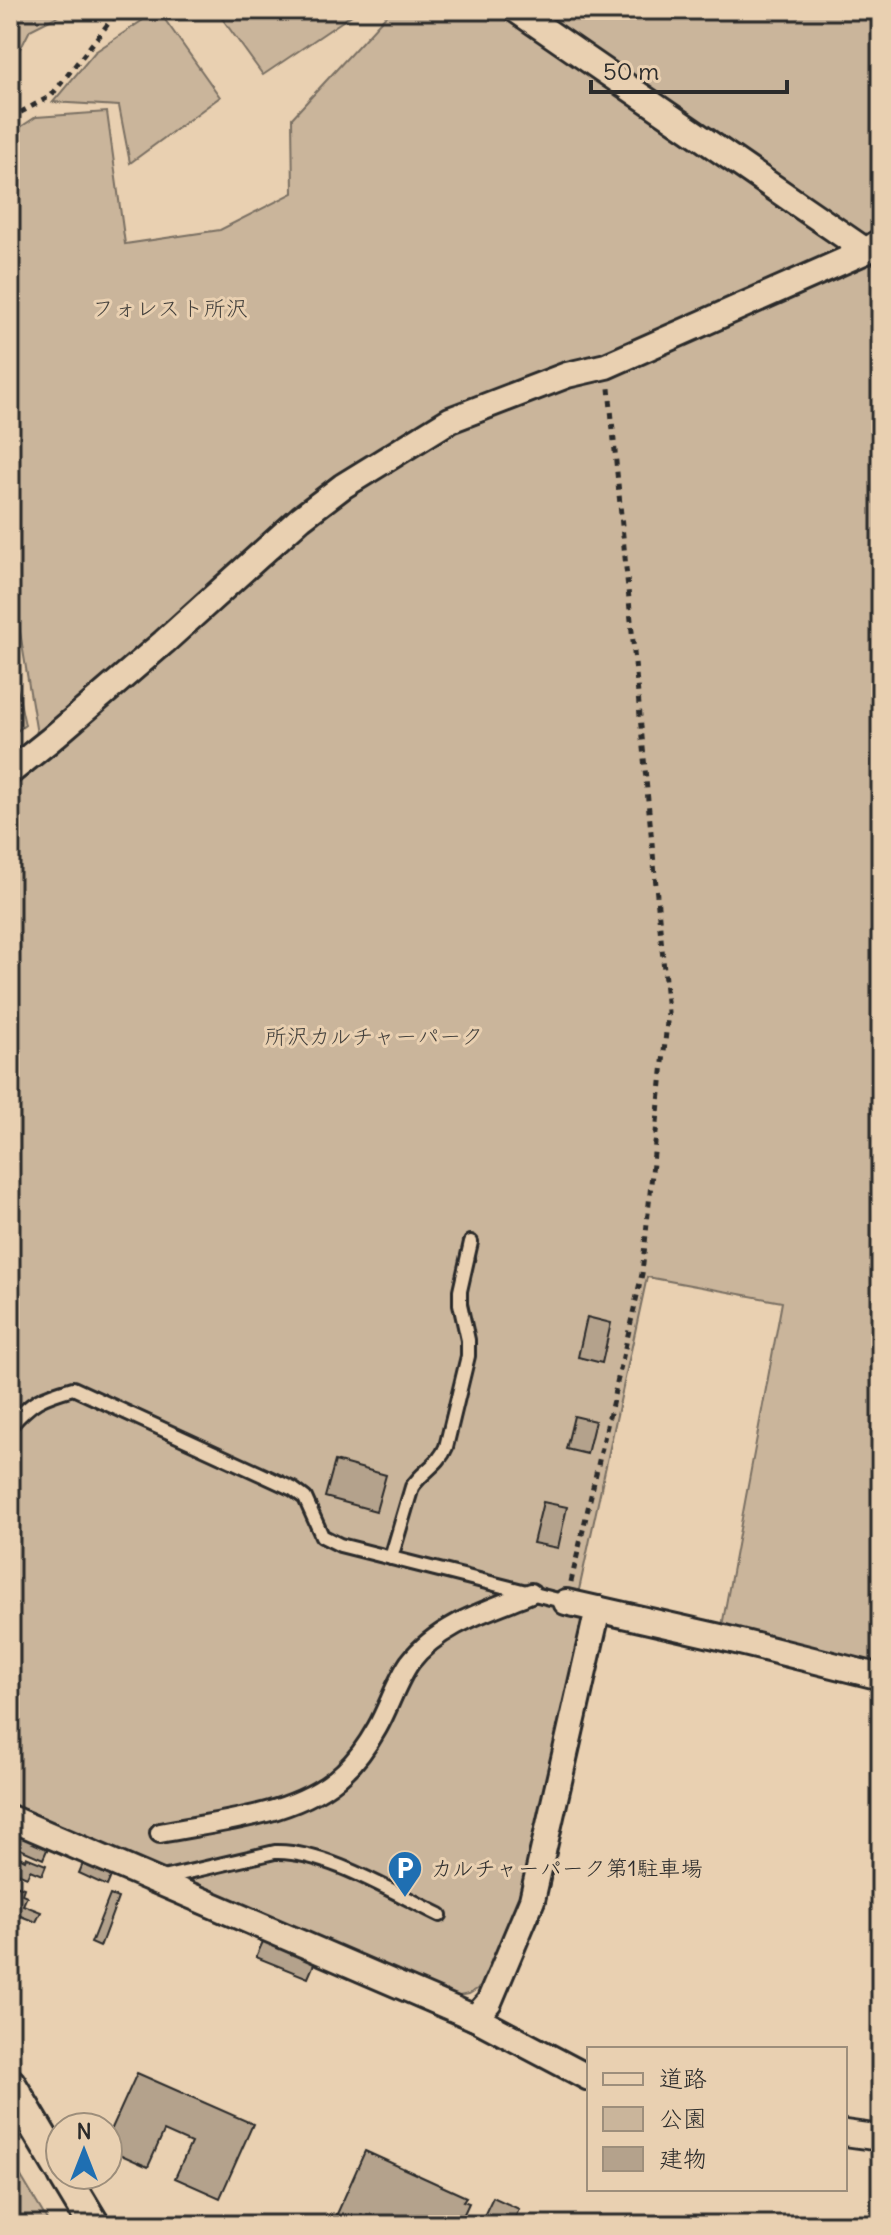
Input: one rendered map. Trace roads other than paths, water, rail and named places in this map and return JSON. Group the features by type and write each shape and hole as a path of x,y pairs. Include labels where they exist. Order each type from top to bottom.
{"street":[{"path":"516,10 873,246"},
{"path":"10,772 164,642 301,518 343,486 450,420 567,375 606,366 873,246"},
{"path":"160,1833 282,1808 303,1800 343,1773 365,1748 401,1677 412,1660 430,1643 456,1624 531,1593"},
{"path":"566,1602 881,1677"},
{"path":"475,2018 489,2002 506,1967 532,1900 598,1609"},
{"path":"10,1818 475,2018 587,2077"},
{"path":"10,2084 44,2141"},
{"path":"847,2133 881,2138"},
{"path":"74,2191 94,2225"}],"lane":[{"path":"391,1558 412,1487 418,1477 442,1457 446,1447 468,1356 460,1291 471,1242"},
{"path":"10,1426 36,1401 73,1388 293,1489 305,1498 322,1536 340,1545 566,1602"},
{"path":"155,1880 285,1852 308,1855 354,1873 440,1915"}],"place":[{"name":"カルチャーパーク第1駐車場","path":"405,1899"}],"park label":[{"name":"フォレスト所沢","path":"170,308"},
{"name":"所沢カルチャーパーク","path":"374,1036"}]}
